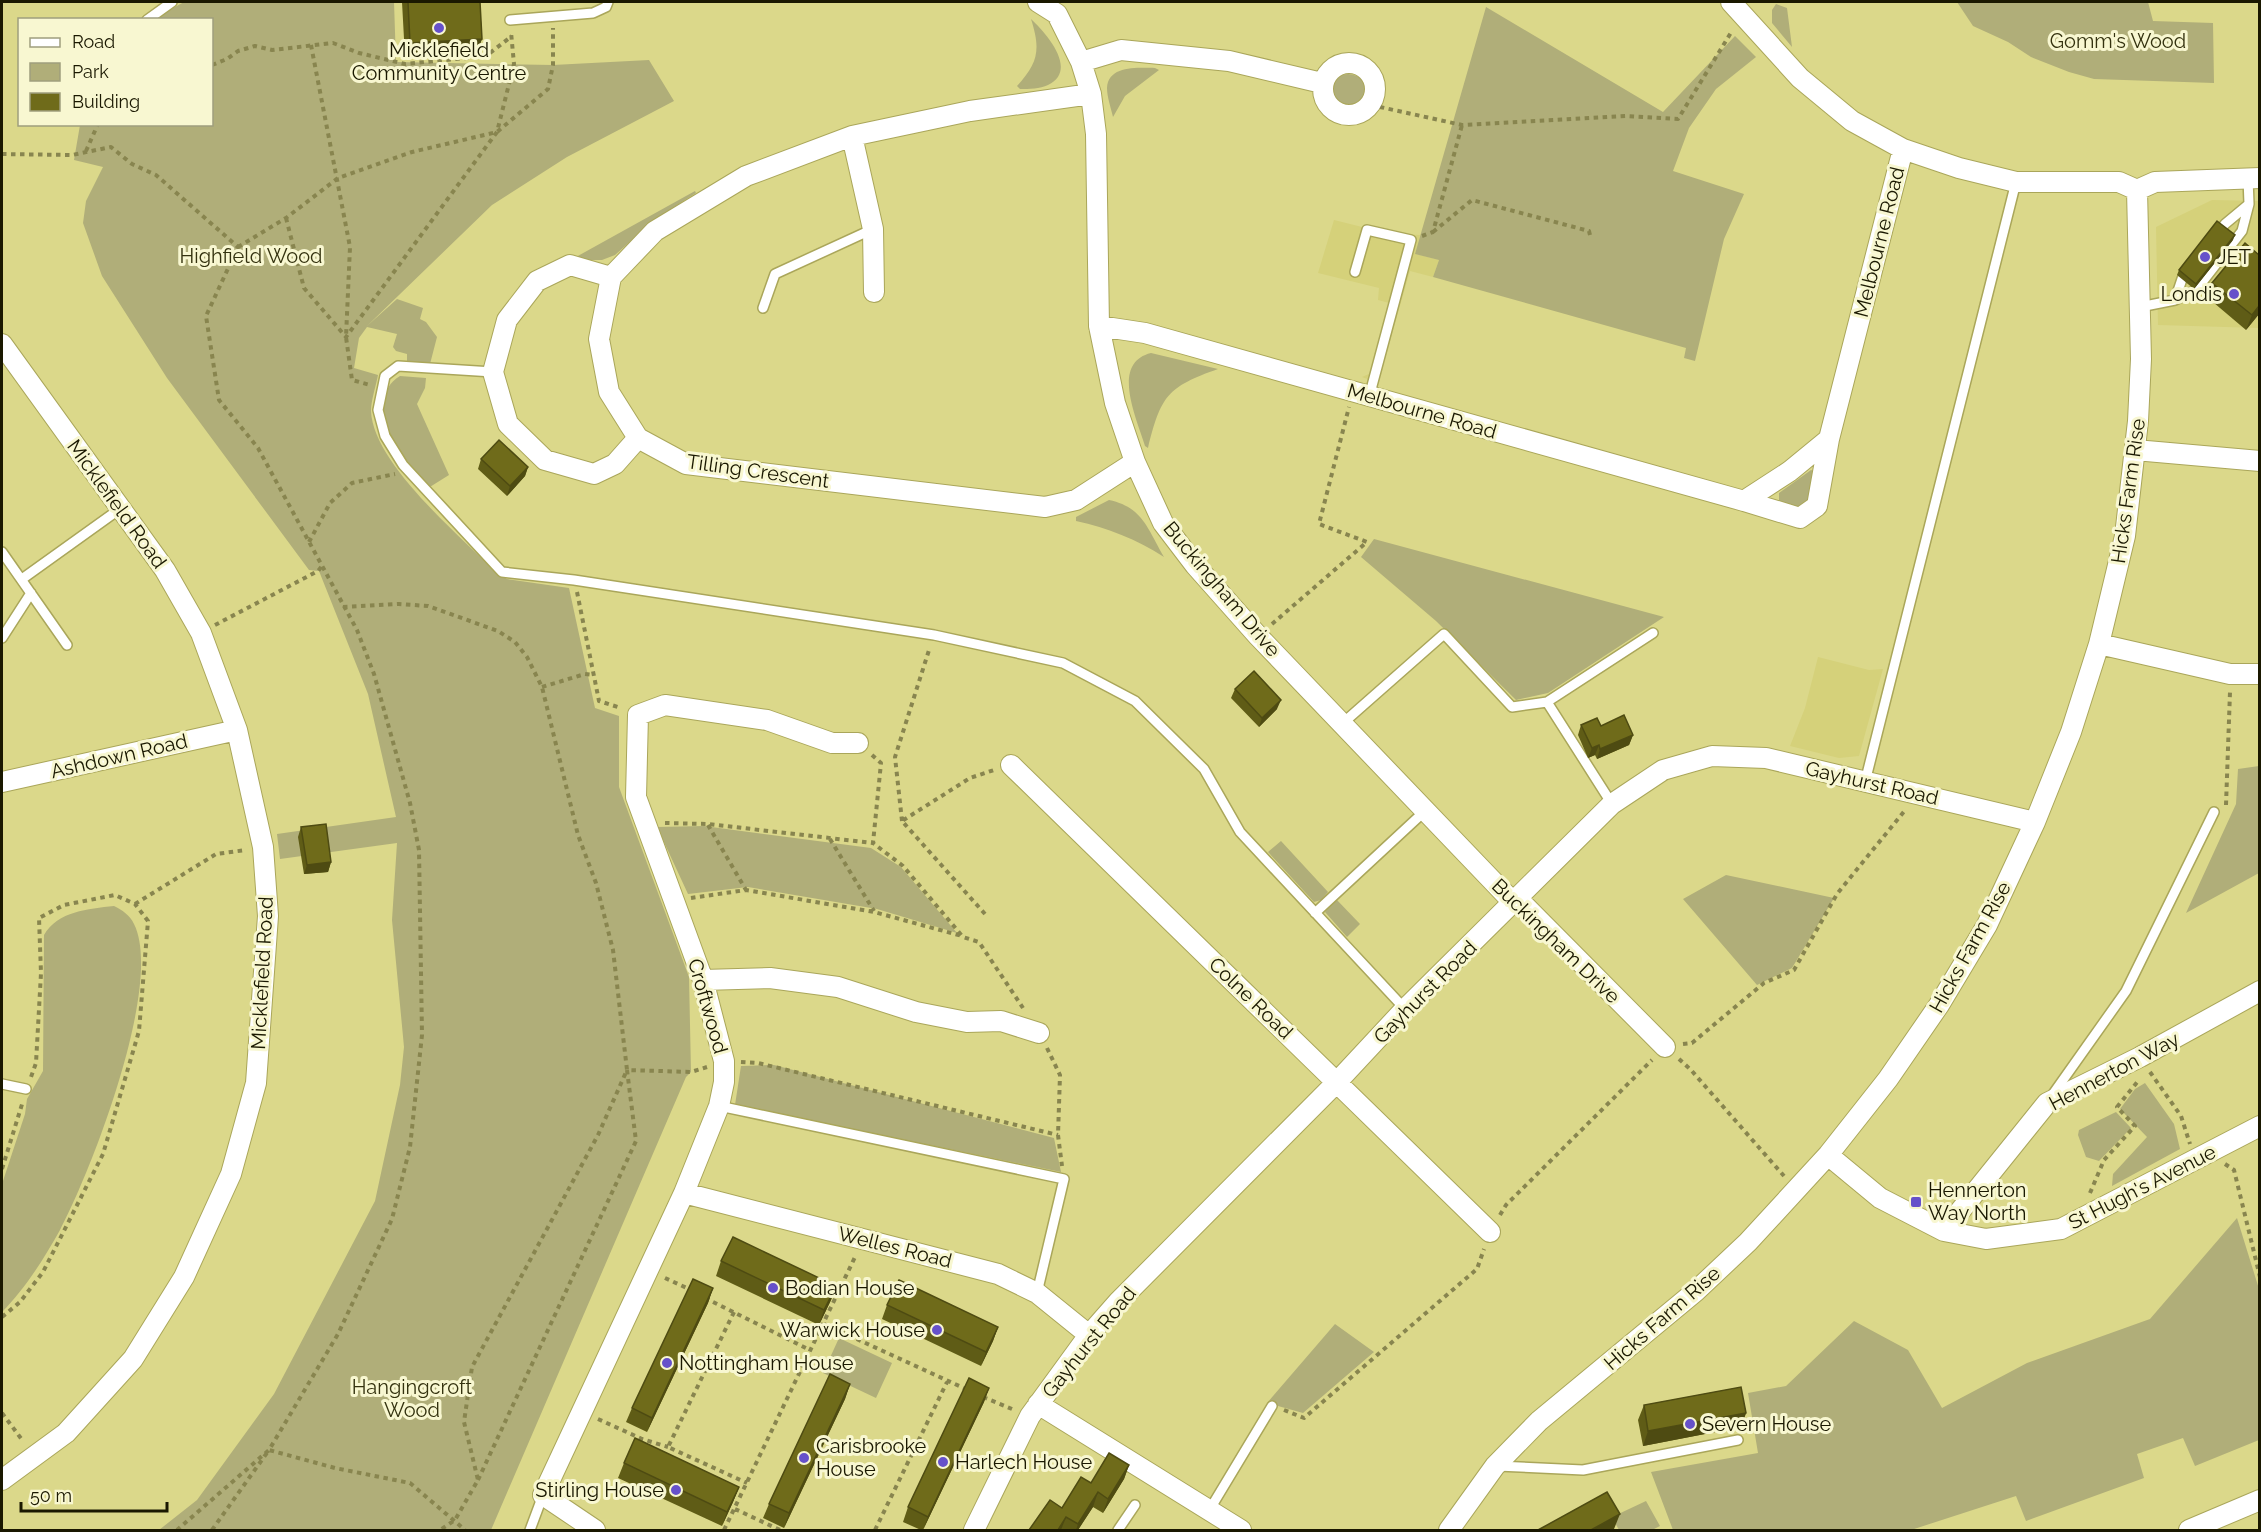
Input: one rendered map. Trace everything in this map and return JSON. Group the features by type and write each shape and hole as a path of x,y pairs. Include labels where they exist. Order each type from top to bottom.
{"street":[{"name":"Buckingham Drive","path":"1038,2 1057,14 1081,62 1090,94 1096,134 1099,326 1115,404 1135,462 1163,523 1195,565 1258,636 1508,897 1524,905 1665,1047"},
{"path":"1743,6 1800,78 1852,121 1903,149 1959,168 2016,182 2120,182 2137,190 2156,182 2254,178"},
{"path":"1081,62 1121,50 1229,61 1322,83"},
{"path":"1351,61 1368,69 1376,87 1371,105 1356,115 1338,113 1325,101 1322,83 1333,67 1351,61"},
{"path":"638,438 615,464 594,474 545,460 508,424 493,372 507,320 537,281 570,265 611,277 655,231 746,176 852,136 970,111 1090,94"},
{"path":"852,136 873,229 874,292"},
{"name":"Melbourne Road","path":"1099,326 1145,333 1800,518 1817,506 1829,439 1903,149"},
{"name":"Hicks Farm Rise","path":"1449,1530 1495,1466 1539,1421 1696,1291 1748,1242 1796,1191 1828,1155 1888,1079 1939,1005 1987,925 2035,822 2071,732 2098,644 2125,536 2139,421 2141,359 2137,190"},
{"name":"Tilling Crescent","path":"611,277 599,339 609,392 638,438 686,464 1045,507 1076,500 1135,462"},
{"name":"Micklefield Road","path":"2,344 165,570 201,633 237,730 263,848 268,916 256,1083 231,1174 184,1277 133,1359 66,1433 2,1480"},
{"path":"1744,501 1790,471 1829,439"},
{"path":"2135,450 2259,461"},
{"path":"2098,644 2230,674 2259,674"},
{"path":"638,715 665,705 767,720 832,743 858,743"},
{"name":"Croftwood","path":"543,1495 684,1194 719,1106 724,1082 724,1061 702,980 636,797 638,715"},
{"name":"Ashdown Road","path":"2,782 237,730"},
{"name":"Gayhurst Road","path":"974,1530 1030,1416 1089,1335 1118,1302 1337,1082 1405,1009 1612,804 1663,770 1712,756 1766,758 2035,822"},
{"name":"Colne Road","path":"1011,765 1490,1232"},
{"path":"702,980 770,978 838,987 916,1012 967,1022 1001,1022 1039,1033"},
{"name":"Hennerton Way","path":"1944,1231 2047,1103 2140,1057 2259,991"},
{"name":"St Hugh's Avenue","path":"1828,1155 1880,1198 1944,1231 1986,1239 2061,1229 2259,1126"},
{"name":"Welles Road","path":"684,1194 998,1274 1037,1293 1089,1335"},
{"path":"1038,1404 1241,1530"},
{"path":"543,1495 595,1530"},
{"path":"2189,1530 2259,1500"}],"lane":[{"path":"150,18 172,2"},
{"path":"510,20 593,13 606,7 608,2"},
{"path":"2140,307 2175,300 2196,290 2242,231 2254,178"},
{"path":"1865,782 2016,182"},
{"path":"2210,242 2225,224 2248,204"},
{"path":"763,308 775,274 873,229"},
{"path":"1355,272 1366,230 1411,240 1361,394"},
{"path":"2175,300 2181,279 2196,260"},
{"path":"493,372 398,366 385,376 378,410 385,436 403,465 502,572 574,580 934,635 1063,663 1135,701 1204,769 1240,832 1405,1009"},
{"path":"22,579 121,508"},
{"path":"2,552 67,645"},
{"path":"2,638 31,593"},
{"path":"1343,723 1444,634 1512,707 1547,702 1653,633"},
{"path":"1547,702 1612,804"},
{"path":"1315,913 1426,810"},
{"path":"2047,1103 2126,991 2214,812"},
{"path":"2,1084 26,1089"},
{"path":"719,1106 1064,1179 1037,1293"},
{"path":"1210,1509 1272,1406"},
{"path":"1495,1466 1583,1470 1738,1440"},
{"path":"530,1530 543,1495"},
{"path":"1118,1530 1135,1505"}],"path":[{"path":"1371,105 1462,125 1627,117 1678,119 1743,6"},
{"path":"346,337 497,132 548,89 553,65 553,18"},
{"path":"497,132 514,64 510,20"},
{"path":"213,65 238,51 255,46 272,50 333,43 405,64 486,56 512,36"},
{"path":"311,45 350,247 346,337 352,380 382,388"},
{"path":"1433,232 1462,125"},
{"path":"86,152 97,126"},
{"path":"212,1530 269,1450 338,1334 392,1219 410,1147 422,1035 419,850 411,803 374,674 357,630 258,448 219,400 206,316 238,247 286,218 338,178 412,152 497,132"},
{"path":"2,154 72,155 111,147 132,164 156,175 238,247"},
{"path":"1411,240 1433,232 1472,200 1589,231 1590,235"},
{"path":"286,218 304,288 346,337"},
{"path":"1258,636 1367,542 1319,524 1361,394"},
{"path":"309,543 330,503 352,483 394,475"},
{"path":"201,633 318,571 322,566"},
{"path":"574,580 599,701 638,715"},
{"path":"343,608 399,604 428,606 498,631 515,642 527,657 542,687 578,835 596,883 613,950 636,1141 478,1480 455,1521 440,1530"},
{"path":"934,635 895,758 902,822 985,914"},
{"path":"542,687 585,674 594,675"},
{"path":"2226,806 2230,674"},
{"path":"858,743 881,763 873,843"},
{"path":"902,822 970,778 1011,765"},
{"path":"1272,1406 1304,1418 1477,1269 1490,1232 1506,1205 1665,1047 1692,1043 1764,983 1794,970 1837,894 1918,795"},
{"path":"644,823 708,824 873,843 903,866 963,937"},
{"path":"708,824 746,890"},
{"path":"830,838 874,912"},
{"path":"135,904 216,854 263,848"},
{"path":"673,900 746,890 874,912 979,942 1039,1033 1060,1075 1058,1135 1064,1179"},
{"path":"2,1169 36,1063 41,973 39,918 64,905 115,895 135,904 148,921 139,1030 103,1154 43,1272 20,1302 2,1317"},
{"path":"1665,1047 1692,1070 1796,1191"},
{"path":"2140,1057 2181,1116 2195,1159"},
{"path":"2077,1221 2104,1160 2135,1126 2117,1107 2143,1075 2140,1057"},
{"path":"627,1070 691,1072 724,1061 758,1063 1058,1135"},
{"path":"478,1480 464,1422 472,1367 598,1135 627,1070"},
{"path":"2234,1170 2259,1277"},
{"path":"724,1530 863,1239"},
{"path":"674,1282 694,1292"},
{"path":"704,1297 810,1350"},
{"path":"668,1447 734,1312"},
{"path":"824,1324 947,1382 1003,1405"},
{"path":"875,1530 947,1382"},
{"path":"2,1413 35,1456"},
{"path":"606,1423 642,1439 668,1447 747,1483"},
{"path":"269,1450 335,1468 410,1483 465,1530"},
{"path":"177,1530 269,1450"},
{"path":"735,1509 780,1530"}],"shaded area":[{"path":"2212,200 2259,201 2259,328 2158,325 2156,227"},
{"path":"1334,220 1402,234 1420,235 1416,254 1439,260 1433,277 1410,271 1378,383 1362,377 1371,373 1389,303 1378,300 1379,288 1318,273"},
{"path":"1818,657 1869,670 1883,669 1859,756 1839,758 1790,746 1805,708"}],"green space":[{"name":"Highfield Wood","path":"184,2 394,2 396,62 553,65 649,60 674,101 567,157 492,205 367,326 397,299 423,308 420,319 426,322 437,337 430,364 407,364 407,354 396,351 393,347 397,334 367,327 359,338 354,368 378,375 371,411 375,431 386,453 402,475 440,518 495,571 507,579 569,588 595,708 619,716 619,787 689,977 691,1072 686,1077 491,1530 159,1530 197,1500 274,1394 375,1201 400,1085 404,1047 392,920 397,843 280,859 277,834 396,817 368,694 319,571 309,570 167,378 102,276 83,223 86,201 103,167 74,160 80,126 213,126 213,18 155,18"},
{"name":"Gomm's Wood","path":"1957,2 2148,2 2153,21 2213,23 2214,83 2094,79 2069,72 2031,57 2008,42 1973,26"},
{"path":"1776,4 1787,8 1792,47 1772,23 1772,10"},
{"path":"1486,7 1663,112 1735,36 1756,57 1716,89 1689,128 1673,171 1744,194 1724,239 1695,361 1684,358 1686,348 1433,277 1439,260 1415,254"},
{"path":"1031,19 1057,52 1061,70 1057,78 1048,85 1020,89 1017,86 1036,56 1036,39"},
{"path":"1155,68 1159,70 1125,96 1113,117 1107,88 1113,75 1125,69"},
{"path":"1348,74 1362,80 1368,94 1362,108 1348,114 1334,108 1328,94 1334,80"},
{"path":"695,191 696,193 657,218 615,255 602,260 581,260 576,257"},
{"path":"1151,353 1218,369 1187,382 1169,396 1157,416 1148,448 1145,446 1133,407 1129,380 1132,368 1139,359"},
{"path":"400,376 426,378 425,388 417,404 449,475 425,490 397,449 384,415 386,394 393,381"},
{"path":"1811,470 1814,471 1807,508 1782,509 1779,493"},
{"path":"1109,500 1130,508 1137,514 1149,529 1164,557 1122,535 1076,521 1076,517"},
{"path":"1374,539 1664,617 1548,693 1516,700 1436,621 1361,557"},
{"path":"2259,766 2259,873 2186,913 2236,804 2238,769"},
{"path":"704,826 871,848 901,867 957,933 877,909 748,887 688,894 657,827"},
{"path":"1281,841 1328,892 1321,900 1314,902 1268,852"},
{"path":"1726,875 1834,898 1792,968 1757,985 1683,899"},
{"path":"1336,899 1360,924 1347,937 1325,912"},
{"path":"114,906 126,913 134,924 141,952 139,989 132,1032 120,1078 89,1166 60,1230 33,1274 2,1312 2,1184 25,1114 27,1099 43,1071 44,935 50,927 65,916 84,910"},
{"path":"774,1065 1054,1138 1061,1172 735,1105 741,1066"},
{"path":"2145,1083 2174,1124 2180,1149 2112,1186 2113,1174 2147,1137 2120,1109 2135,1089"},
{"path":"2116,1112 2131,1128 2099,1161 2086,1157 2078,1135 2079,1130"},
{"path":"2237,1218 2259,1289 2259,1440 2195,1466 2183,1438 2137,1454 2144,1478 2026,1521 2016,1496 1911,1530 1673,1530 1651,1472 1758,1453 1748,1393 1786,1386 1854,1321 1908,1350 1942,1408 2027,1363 2150,1319"},
{"path":"1335,1324 1374,1352 1303,1413 1267,1403"},
{"path":"839,1338 892,1363 876,1398 823,1373"},
{"path":"1646,1501 1660,1526 1652,1530 1619,1530 1612,1517"}],"building":[{"name":"Micklefield Community Centre","path":"408,2 480,2 482,39 410,43"},
{"name":"JET","path":"2217,221 2235,235 2196,284 2179,270"},
{"name":"Londis","path":"2245,243 2259,255 2259,306 2252,315 2212,283"},
{"path":"499,440 528,467 510,486 481,459"},
{"path":"1254,671 1281,700 1262,718 1235,689"},
{"path":"1624,715 1633,735 1600,749 1599,745 1592,748 1581,725 1597,718 1601,726"},
{"path":"326,824 331,862 307,865 301,827"},
{"path":"733,1237 836,1286 824,1310 721,1261"},
{"name":"Nottingham House","path":"693,1279 713,1288 652,1418 632,1408"},
{"path":"899,1280 998,1327 986,1352 887,1305"},
{"name":"Carisbrooke House","path":"830,1374 850,1384 789,1513 769,1504"},
{"name":"Harlech House","path":"969,1378 989,1388 928,1517 908,1507"},
{"path":"1741,1387 1746,1413 1648,1431 1644,1405"},
{"path":"635,1438 739,1487 727,1512 624,1463"},
{"path":"1109,1453 1129,1465 1108,1499 1098,1492 1078,1524 1066,1517 1058,1530 1029,1530 1050,1500 1062,1508 1081,1477 1091,1483"},
{"path":"1607,1492 1620,1514 1591,1530 1538,1530"}],"place":[{"name":"Micklefield Community Centre","path":"439,28"},
{"name":"JET","path":"2205,257"},
{"name":"Londis","path":"2234,294"},
{"name":"Hennerton Way North","path":"1916,1202"},
{"name":"Bodian House","path":"773,1288"},
{"name":"Warwick House","path":"937,1330"},
{"name":"Nottingham House","path":"667,1363"},
{"name":"Severn House","path":"1690,1424"},
{"name":"Carisbrooke House","path":"804,1458"},
{"name":"Harlech House","path":"943,1462"},
{"name":"Stirling House","path":"676,1490"}],"park label":[{"name":"Hangingcroft Wood","path":"412,1398"}]}
